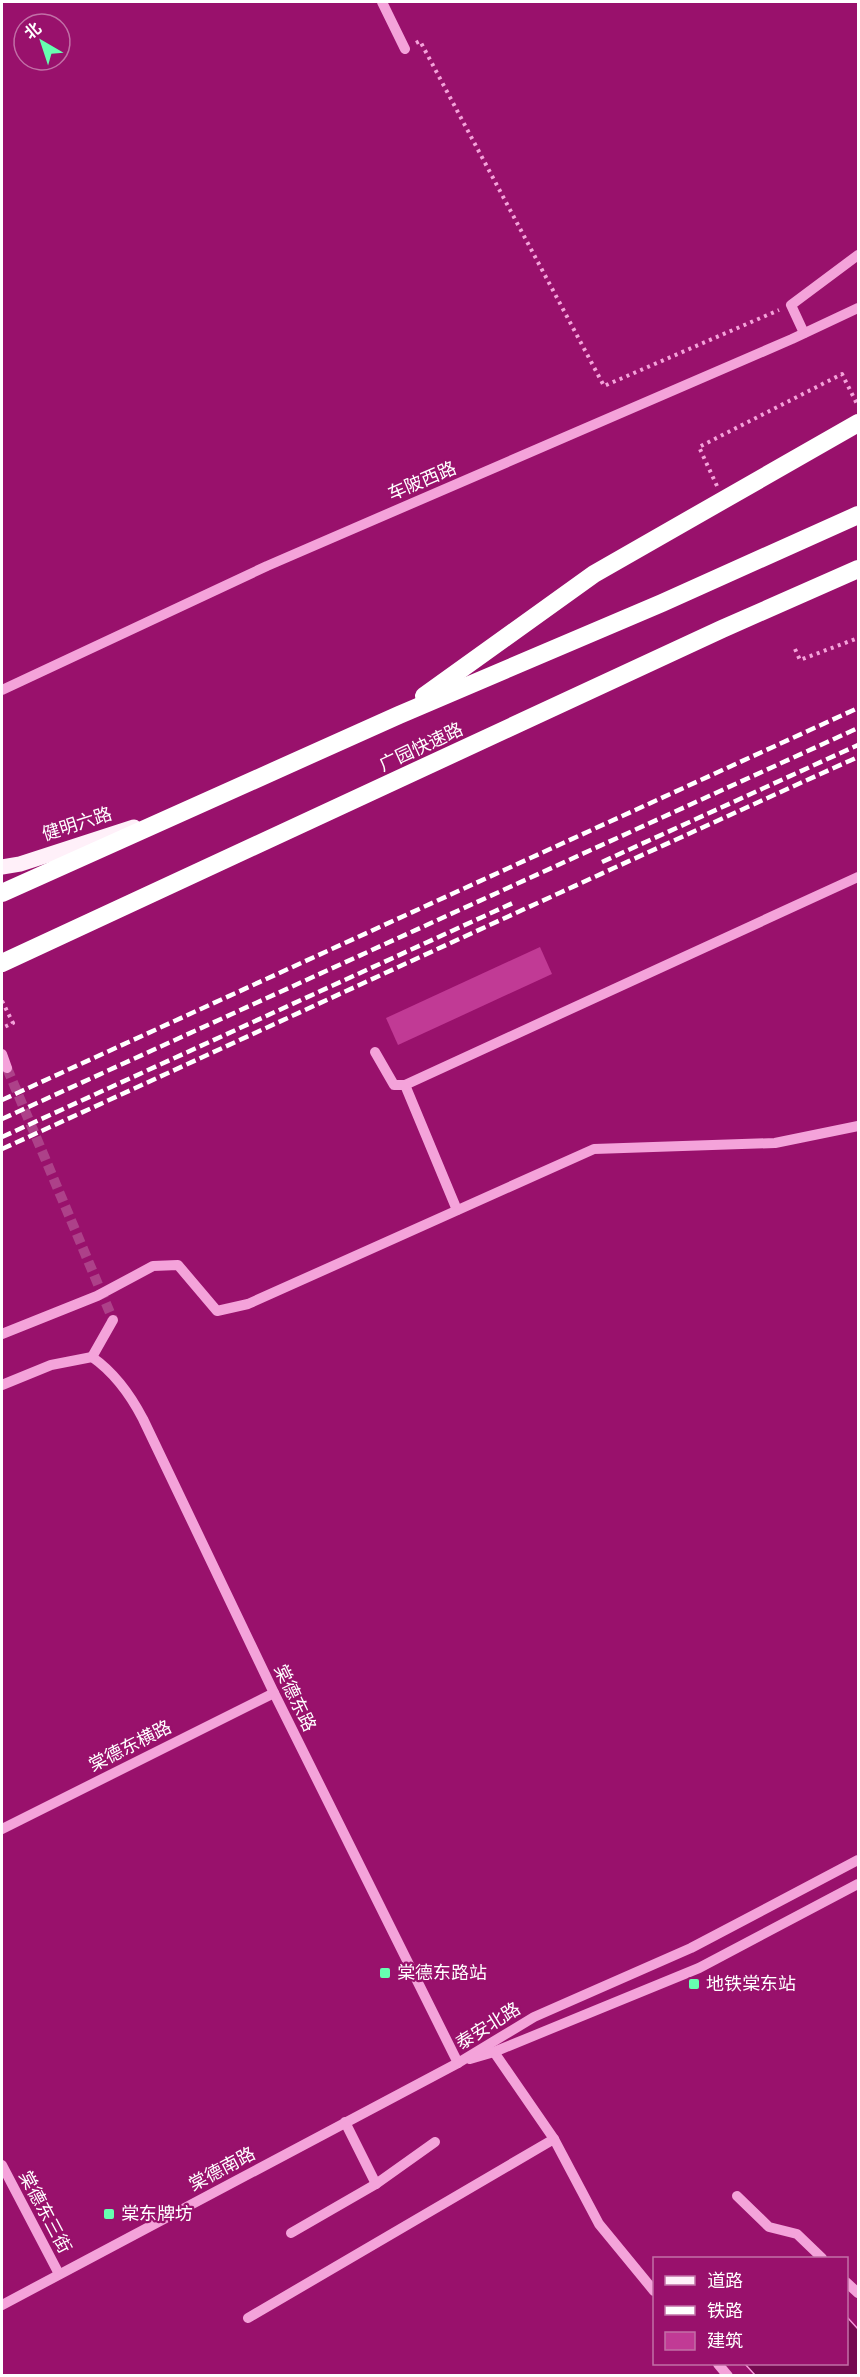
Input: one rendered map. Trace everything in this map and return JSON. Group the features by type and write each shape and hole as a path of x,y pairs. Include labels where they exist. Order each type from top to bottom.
{"highway":[{"path":"399,715 594,574 858,423"},
{"name":"广园快速路","path":"2,893 399,715 662,603 858,515"},
{"name":"广园快速路","path":"2,963 858,568"}],"main road":[{"name":"健明六路","path":"2,867 20,864 120,831 166,819"}],"street":[{"path":"382,3 405,49"},
{"path":"804,333 790,305 858,255"},
{"name":"车陂西路","path":"2,690 267,566 858,308"},
{"path":"375,1052 394,1085 405,1085 858,877"},
{"path":"2,1054 7,1068"},
{"path":"405,1085 457,1210"},
{"path":"2,1334 97,1296 153,1266 178,1265 217,1311 248,1304 594,1149 775,1143 858,1126"},
{"path":"2,1385 51,1365 92,1357 113,1320"},
{"name":"棠德东路","path":"92,1357 104,1366 125,1389 143,1419 274,1693 458,2063"},
{"name":"棠德东横路","path":"2,1829 274,1693"},
{"name":"泰安北路","path":"458,2063 534,2017 692,1948 858,1860"},
{"name":"泰安北路","path":"458,2063 494,2052 690,1972 858,1884"},
{"path":"494,2052 554,2139 599,2224 653,2290"},
{"name":"棠德南路","path":"2,2305 458,2063"},
{"path":"345,2122 376,2184"},
{"path":"248,2318 554,2139"},
{"path":"291,2233 376,2184 435,2142"},
{"name":"棠德东三街","path":"2,2165 59,2274"},
{"path":"737,2196 769,2227 797,2234 820,2257"}],"path":[{"path":"405,49 420,41 604,386 790,305"},
{"path":"724,500 699,447 842,374 858,406"},
{"path":"795,649 800,660 858,638"},
{"path":"2,1001 13,1023 2,1028"}],"shaded area":[{"path":"848,2318 858,2329 858,2375 755,2375 746,2365 848,2365"}],"building":[{"path":"540,947 552,974 398,1045 386,1018"}],"tunnel":[{"path":"7,1068 113,1320"}],"railway":[{"path":"2,1100 858,708"},
{"path":"2,1119 858,728"},
{"path":"602,862 858,745"},
{"path":"2,1149 858,757"},
{"path":"2,1137 515,902"}],"place":[{"name":"棠德东路站","path":"385,1973"},
{"name":"地铁棠东站","path":"694,1984"},
{"name":"棠东牌坊","path":"109,2214"}]}
